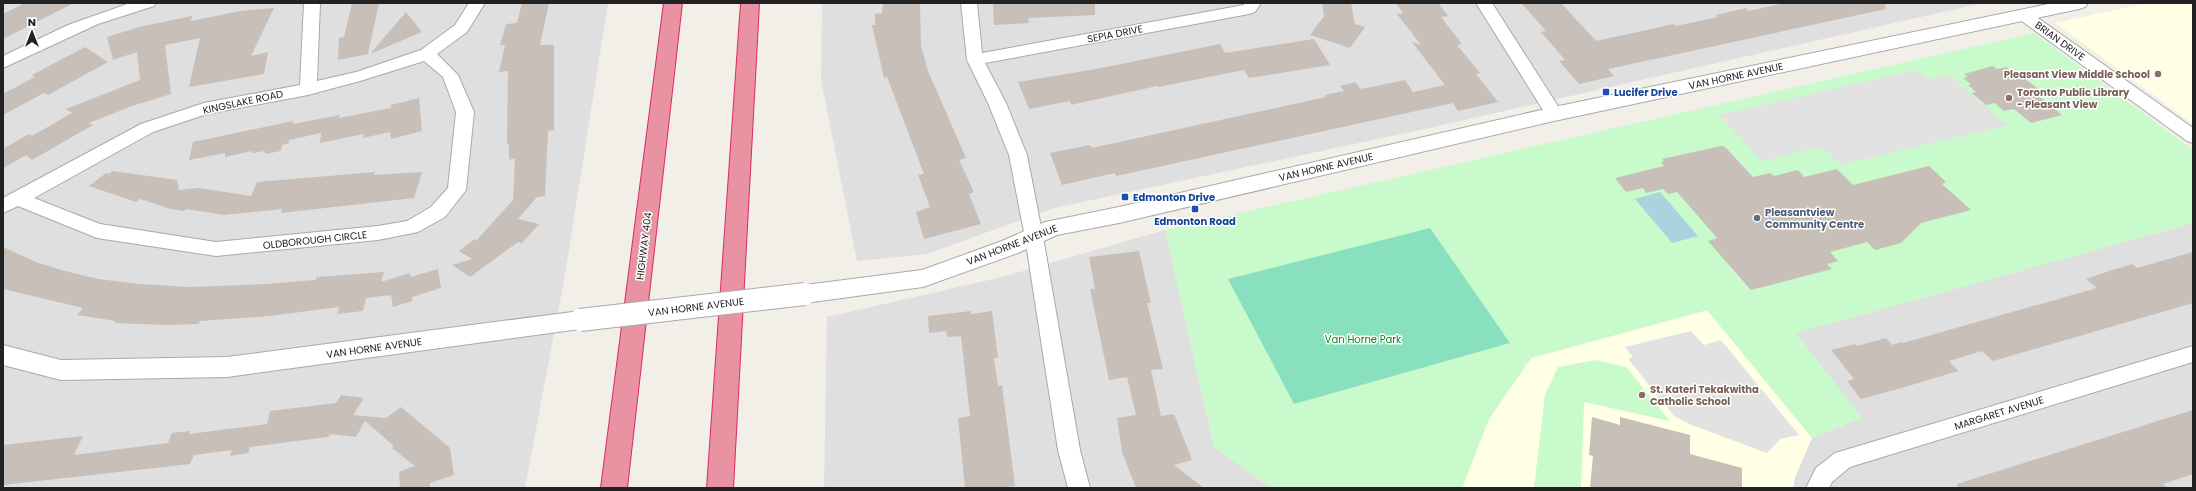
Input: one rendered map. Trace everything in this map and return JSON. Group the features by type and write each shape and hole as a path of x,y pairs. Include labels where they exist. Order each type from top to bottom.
{"highway":[{"name":"HIGHWAY 404","path":"614,488 673,3"},
{"path":"720,488 750,3"}],"street":[{"path":"3,62 56,36 117,10 148,3"},
{"path":"308,89 312,3"},
{"name":"KINGSLAKE ROAD","path":"10,202 147,128 204,109 308,89 360,76 427,54 461,28 477,3"},
{"path":"969,3 975,60 997,103 1018,155 1034,237 1069,450 1079,488"},
{"name":"SEPIA DRIVE","path":"975,60 1249,9 1253,3"},
{"path":"1484,3 1554,114"},
{"name":"VAN HORNE AVENUE","path":"3,355 61,370 227,367 580,320 805,294 923,278 1010,248 1053,228 1119,215 1554,114 2024,16 2079,3"},
{"name":"BRIAN DRIVE","path":"2024,16 2193,137"},
{"name":"OLDBOROUGH CIRCLE","path":"10,202 97,231 216,249 378,233 411,227 438,212 458,190 465,112 450,74 427,54"},
{"name":"MARGARET AVENUE","path":"1817,488 1824,475 1844,460 2193,354"}],"shaded area":[{"path":"3,3 608,3 565,275 525,488 3,488"},
{"path":"822,3 1983,3 1429,128 1054,208 927,254 857,261 821,80"},
{"name":"Pleasant View Middle School","path":"2147,3 2193,3 2193,124 2055,23"},
{"path":"1917,70 1928,79 1949,75 2008,125 1840,165 1822,147 1762,161 1719,115"},
{"path":"2193,223 2193,488 1793,488 1795,477 1812,438 1861,418 1795,333"},
{"path":"1165,230 1214,447 1271,488 824,488 827,317 1002,277"},
{"name":"St. Kateri Tekakwitha Catholic School","path":"1708,310 1812,438 1795,477 1793,488 1462,488 1489,419 1531,358"},
{"path":"1691,331 1704,345 1721,340 1799,435 1780,439 1767,453 1689,424 1674,416 1628,359 1633,357 1625,347"}],"green space":[{"name":"Van Horne Park","path":"2034,33 2193,150 2193,223 1796,333 1862,418 1812,438 1707,310 1531,358 1489,419 1462,488 1271,488 1214,447 1165,230"},
{"name":"Van Horne Park","path":"1430,228 1510,343 1294,404 1228,279"},
{"path":"1595,360 1626,367 1670,421 1584,402 1581,488 1534,488 1545,395 1558,367"}],"water":[{"path":"1660,192 1698,236 1672,243 1635,199"}],"building":[{"path":"25,3 74,3 3,39 3,14"},
{"path":"352,3 379,3 368,54 338,60 339,38 344,37"},
{"path":"522,3 549,3 540,45 554,45 554,130 548,131 545,196 537,197 518,219 539,224 522,243 518,242 470,277 452,265 472,259 459,251 475,239 477,240 513,200 515,158 509,160 509,144 507,144 508,71 499,72 505,45 500,45 506,24 517,23"},
{"path":"883,3 920,3 921,46 928,71 966,158 959,160 974,192 969,194 981,224 924,239 916,212 930,207 918,175 924,174 887,77 884,78 872,25 875,25 875,14 882,13"},
{"path":"993,3 1095,3 1095,15 1028,18 1029,23 994,25"},
{"path":"1322,3 1351,3 1355,24 1365,27 1350,48 1310,35 1324,16"},
{"path":"1396,3 1438,3 1448,16 1441,17 1462,44 1457,45 1480,73 1476,74 1498,102 1458,111 1453,103 1116,176 1115,173 1062,185 1050,153 1090,145 1092,148 1326,97 1325,95 1344,91 1340,86 1355,82 1361,89 1405,80 1413,92 1445,85 1412,42 1421,45 1397,14 1403,13"},
{"path":"1521,3 1561,3 1596,41 1674,24 1676,26 1718,17 1716,15 1746,8 1749,11 1785,3 1885,3 1886,9 1608,69 1614,76 1579,84 1559,61 1565,60 1541,32 1546,31"},
{"path":"274,8 251,56 268,52 264,74 189,87 200,38 165,45 171,94 132,106 89,123 93,125 32,160 26,155 3,168 3,149 29,134 32,136 72,113 66,109 140,80 137,52 113,60 107,37 139,27 192,16 191,21 240,11"},
{"path":"406,12 422,32 370,54"},
{"path":"1314,39 1330,65 1249,78 1244,70 1157,86 1071,105 1070,101 1029,109 1018,82 1096,69 1220,44 1225,53"},
{"path":"85,47 108,62 48,95 44,93 3,115 3,94 35,77 32,75"},
{"name":"Toronto Public Library - Pleasant View","path":"1993,66 1997,69 2006,67 2015,74 2018,73 2042,92 2035,93 2062,115 2031,123 2014,109 2004,111 1995,103 1986,105 1972,93 1976,92 1968,85 1971,84 1963,78 1968,77 1964,74"},
{"path":"419,98 422,131 391,139 390,132 363,138 364,134 320,143 321,133 289,140 289,143 282,145 281,151 265,154 265,151 252,153 252,151 225,157 225,153 189,160 193,142 293,121 293,124 340,115 339,118 391,108 391,105"},
{"name":"Pleasantview Community Centre","path":"1721,146 1725,147 1753,177 1770,173 1774,176 1798,170 1804,177 1837,169 1853,185 1929,166 1946,182 1942,184 1971,210 1921,223 1901,243 1875,250 1867,242 1830,252 1838,261 1827,264 1832,269 1751,290 1708,241 1717,238 1677,192 1668,194 1663,189 1646,193 1643,188 1626,192 1615,178 1664,166 1661,162 1664,161 1662,159"},
{"path":"113,171 177,180 179,190 199,188 251,196 257,182 375,172 374,175 422,172 414,198 281,213 282,209 224,215 187,209 184,211 171,209 140,199 136,202 89,186 106,173 109,174"},
{"path":"3,247 36,262 61,270 98,279 140,284 190,287 266,284 315,280 317,277 384,272 381,282 410,273 411,277 438,269 441,288 412,297 412,301 393,307 391,295 366,298 363,311 337,314 339,307 270,316 200,321 198,324 166,325 114,323 116,321 77,315 83,308 3,289"},
{"path":"1139,251 1151,303 1147,303 1163,369 1151,370 1161,416 1174,414 1192,460 1174,465 1204,488 1136,488 1122,452 1117,418 1136,415 1127,377 1109,380 1090,289 1095,289 1089,257"},
{"path":"2193,252 2193,303 1993,361 1982,351 1949,361 1958,371 1861,399 1847,381 1854,379 1831,350 1855,344 1857,346 1886,338 1892,345 1901,342 1903,343 2097,288 2086,279 2112,270 2133,264 2137,268"},
{"path":"971,311 971,314 992,311 998,358 994,358 998,386 1002,385 1015,486 1000,488 965,488 958,418 970,416 961,336 947,337 946,331 929,333 928,316"},
{"path":"341,395 364,398 353,415 386,418 401,407 450,448 454,475 430,483 430,488 400,488 399,472 415,466 392,448 394,446 365,421 356,437 330,434 328,437 250,447 248,453 230,456 232,450 194,455 190,464 3,485 3,445 83,436 74,455 168,443 172,433 190,431 189,434 267,424 270,411 336,403"},
{"path":"2193,410 2193,474 2163,484 2168,488 1958,488 1957,484"},
{"path":"1592,417 1620,425 1620,417 1690,435 1690,454 1742,468 1742,488 1590,488 1593,456 1589,455"}],"place":[{"name":"Pleasant View Middle School","path":"2158,74"},
{"name":"Lucifer Drive","path":"1606,92"},
{"name":"Toronto Public Library - Pleasant View","path":"2009,98"},
{"name":"Edmonton Drive","path":"1125,197"},
{"name":"Edmonton Road","path":"1195,209"},
{"name":"Pleasantview Community Centre","path":"1757,218"},
{"name":"St. Kateri Tekakwitha Catholic School","path":"1642,395"}]}
